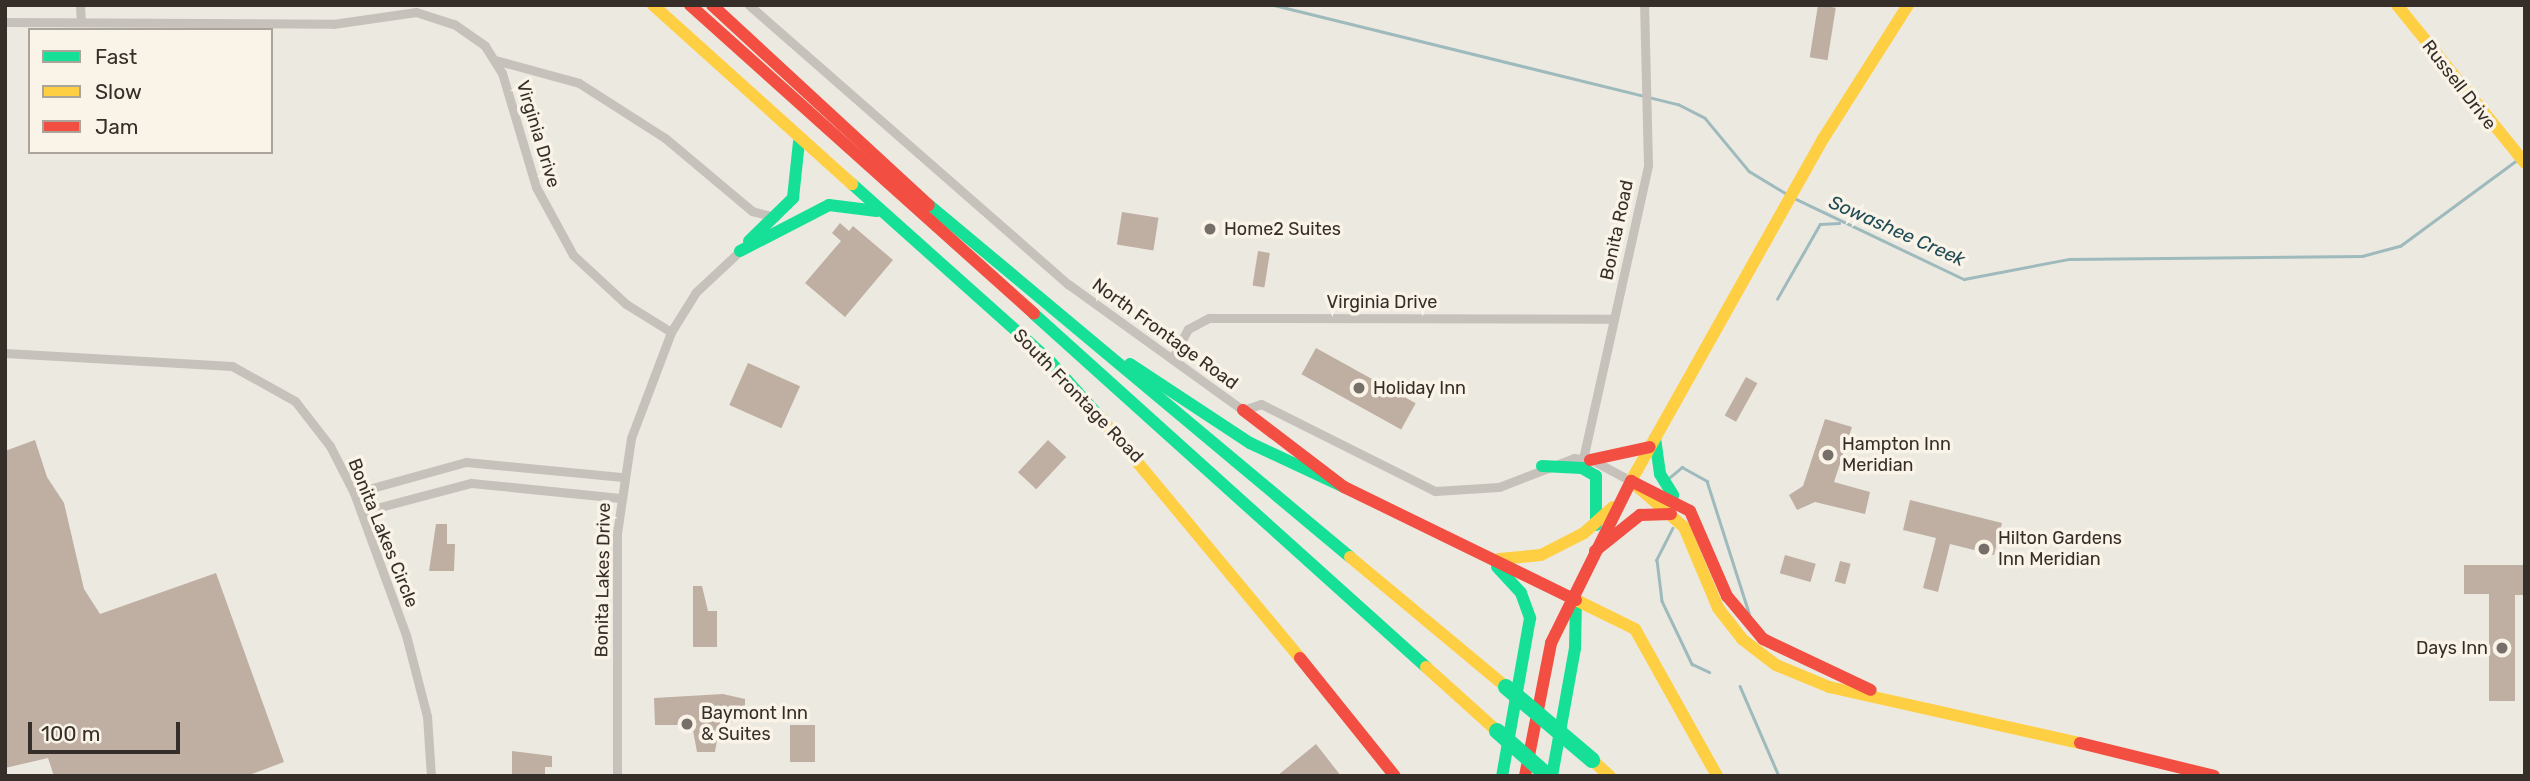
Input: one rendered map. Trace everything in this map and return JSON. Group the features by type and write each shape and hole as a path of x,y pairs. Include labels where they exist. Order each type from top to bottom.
{"main road":[{"name":"South Frontage Road","path":"653,5 799,142 1089,402 1395,776"},
{"path":"690,5 1550,776 1575,648 1576,600"},
{"path":"712,5 1082,337 1506,687 1609,776"},
{"path":"1525,776 1551,643 1576,600 1592,558 1620,501 1823,139 1908,5"},
{"name":"Russell Drive","path":"2397,5 2485,120 2525,163"},
{"path":"740,251 775,217 797,188 799,142"},
{"path":"740,251 830,205 877,211"},
{"path":"1082,337 1250,443 1635,629 1717,776"},
{"path":"1244,410 1344,487"},
{"path":"1586,459 1653,443"},
{"path":"1653,443 1660,474 1718,608 1752,649 1811,682 1882,695 2214,776"},
{"path":"1542,466 1582,468 1596,476 1596,523 1592,558"},
{"path":"1631,481 1675,507"},
{"path":"1487,558 1533,558 1596,523 1620,501"},
{"path":"1592,558 1640,514 1675,507"},
{"path":"1487,558 1515,584 1530,618 1502,776"}],"street":[{"path":"80,5 81,22"},
{"name":"North Frontage Road","path":"749,5 1068,284 1244,410 1252,403 1266,406 1435,491 1493,488 1542,466 1586,459"},
{"name":"Bonita Road","path":"1586,459 1649,149 1644,5"},
{"name":"Virginia Drive","path":"5,22 333,24 416,12 454,24 495,60 551,222 595,280 671,332"},
{"path":"495,60 526,63 579,83 665,138 752,211 775,217"},
{"name":"Bonita Lakes Drive","path":"617,776 620,498 623,477 645,394 671,332 696,292 740,251"},
{"name":"Virginia Drive","path":"1172,359 1188,328 1209,318 1614,318"},
{"name":"Bonita Lakes Circle","path":"5,353 200,361 258,376 313,420 354,493 419,679 431,776"},
{"path":"1586,459 1631,481"},
{"path":"354,493 466,461 623,477"},
{"path":"361,512 471,483 620,498"}],"building":[{"path":"1818,5 1836,8 1827,60 1810,57"},
{"path":"1122,212 1159,218 1153,250 1117,245"},
{"path":"840,223 849,231 853,226 893,260 845,317 805,283 841,241 832,233"},
{"path":"1258,251 1270,253 1264,287 1253,286"},
{"name":"Holiday Inn","path":"1316,348 1416,403 1401,430 1301,374"},
{"path":"748,363 800,386 781,428 729,405"},
{"path":"1746,377 1757,383 1736,422 1725,415"},
{"name":"Hampton Inn Meridian","path":"1825,419 1852,427 1834,482 1870,492 1865,514 1815,502 1797,510 1789,495 1803,486"},
{"path":"35,440 47,477 64,503 84,589 100,614 216,573 284,762 247,776 54,776 48,758 5,768 5,451"},
{"path":"1048,440 1066,457 1036,489 1018,472"},
{"name":"Hilton Gardens Inn Meridian","path":"1910,500 2002,523 1994,555 1950,544 1938,592 1923,588 1936,538 1903,530"},
{"path":"436,524 447,524 447,544 455,544 454,571 429,571"},
{"path":"1785,555 1816,564 1811,582 1780,573"},
{"path":"1840,561 1851,564 1845,584 1835,581"},
{"name":"Days Inn","path":"2464,565 2525,565 2525,595 2515,595 2515,701 2489,701 2489,594 2464,594"},
{"path":"693,586 702,586 708,611 717,611 717,647 693,647"},
{"name":"Baymont Inn & Suites","path":"723,694 745,699 745,722 720,722 715,752 697,752 692,725 655,725 654,698"},
{"path":"790,725 815,725 815,762 790,762"},
{"path":"1316,744 1341,776 1277,776"},
{"path":"512,751 552,756 552,767 545,767 545,776 512,776"}],"waterway":[{"name":"Sowashee Creek","path":"1274,5 1678,104 1705,118 1749,171 1787,194"},
{"name":"Sowashee Creek","path":"1796,199 1964,279 2069,259 2362,256 2400,246 2517,160"},
{"path":"1777,299 1820,224 1839,223"},
{"path":"1669,478 1682,467 1707,481 1749,613"},
{"path":"1673,528 1657,560 1662,601 1692,664 1709,672"},
{"path":"1740,686 1779,776"}],"traffic: fast":[{"path":"749,241 793,198 799,142"},
{"path":"852,184 1048,359 1099,416"},
{"path":"740,251 829,205 877,211"},
{"path":"929,205 1350,557"},
{"path":"1034,314 1426,667"},
{"path":"1130,364 1250,443 1344,487"},
{"path":"1655,438 1660,474 1673,495"},
{"path":"1542,466 1582,468 1596,476 1596,525"},
{"path":"1497,567 1521,593 1530,618 1502,776"},
{"path":"1552,776 1575,648 1576,601"},
{"path":"1506,687 1592,760"},
{"path":"1497,731 1548,776"}],"traffic: slow":[{"path":"653,5 852,184"},
{"path":"1631,481 1823,139 1908,5"},
{"path":"2397,5 2525,163"},
{"path":"1099,416 1300,658"},
{"path":"1631,481 1684,527 1718,608 1742,639 1776,665 1829,687 2080,743"},
{"path":"1499,559 1541,555 1584,533 1613,507"},
{"path":"1350,557 1506,687"},
{"path":"1576,600 1635,629 1717,776"},
{"path":"1426,667 1497,731"},
{"path":"1592,760 1610,776"}],"traffic: jam":[{"path":"690,5 1034,314"},
{"path":"712,5 929,205"},
{"path":"1243,410 1344,487 1576,600"},
{"path":"1590,460 1650,447"},
{"path":"1631,481 1690,511 1727,596 1763,639 1871,690"},
{"path":"1525,776 1551,643 1631,481"},
{"path":"1595,551 1640,515 1671,514"},
{"path":"1300,658 1395,776"},
{"path":"2080,743 2214,776"}],"place":[{"name":"Home2 Suites","path":"1210,229"},
{"name":"Holiday Inn","path":"1359,388"},
{"name":"Hampton Inn Meridian","path":"1828,455"},
{"name":"Hilton Gardens Inn Meridian","path":"1984,549"},
{"name":"Days Inn","path":"2502,648"},
{"name":"Baymont Inn & Suites","path":"687,724"}]}
